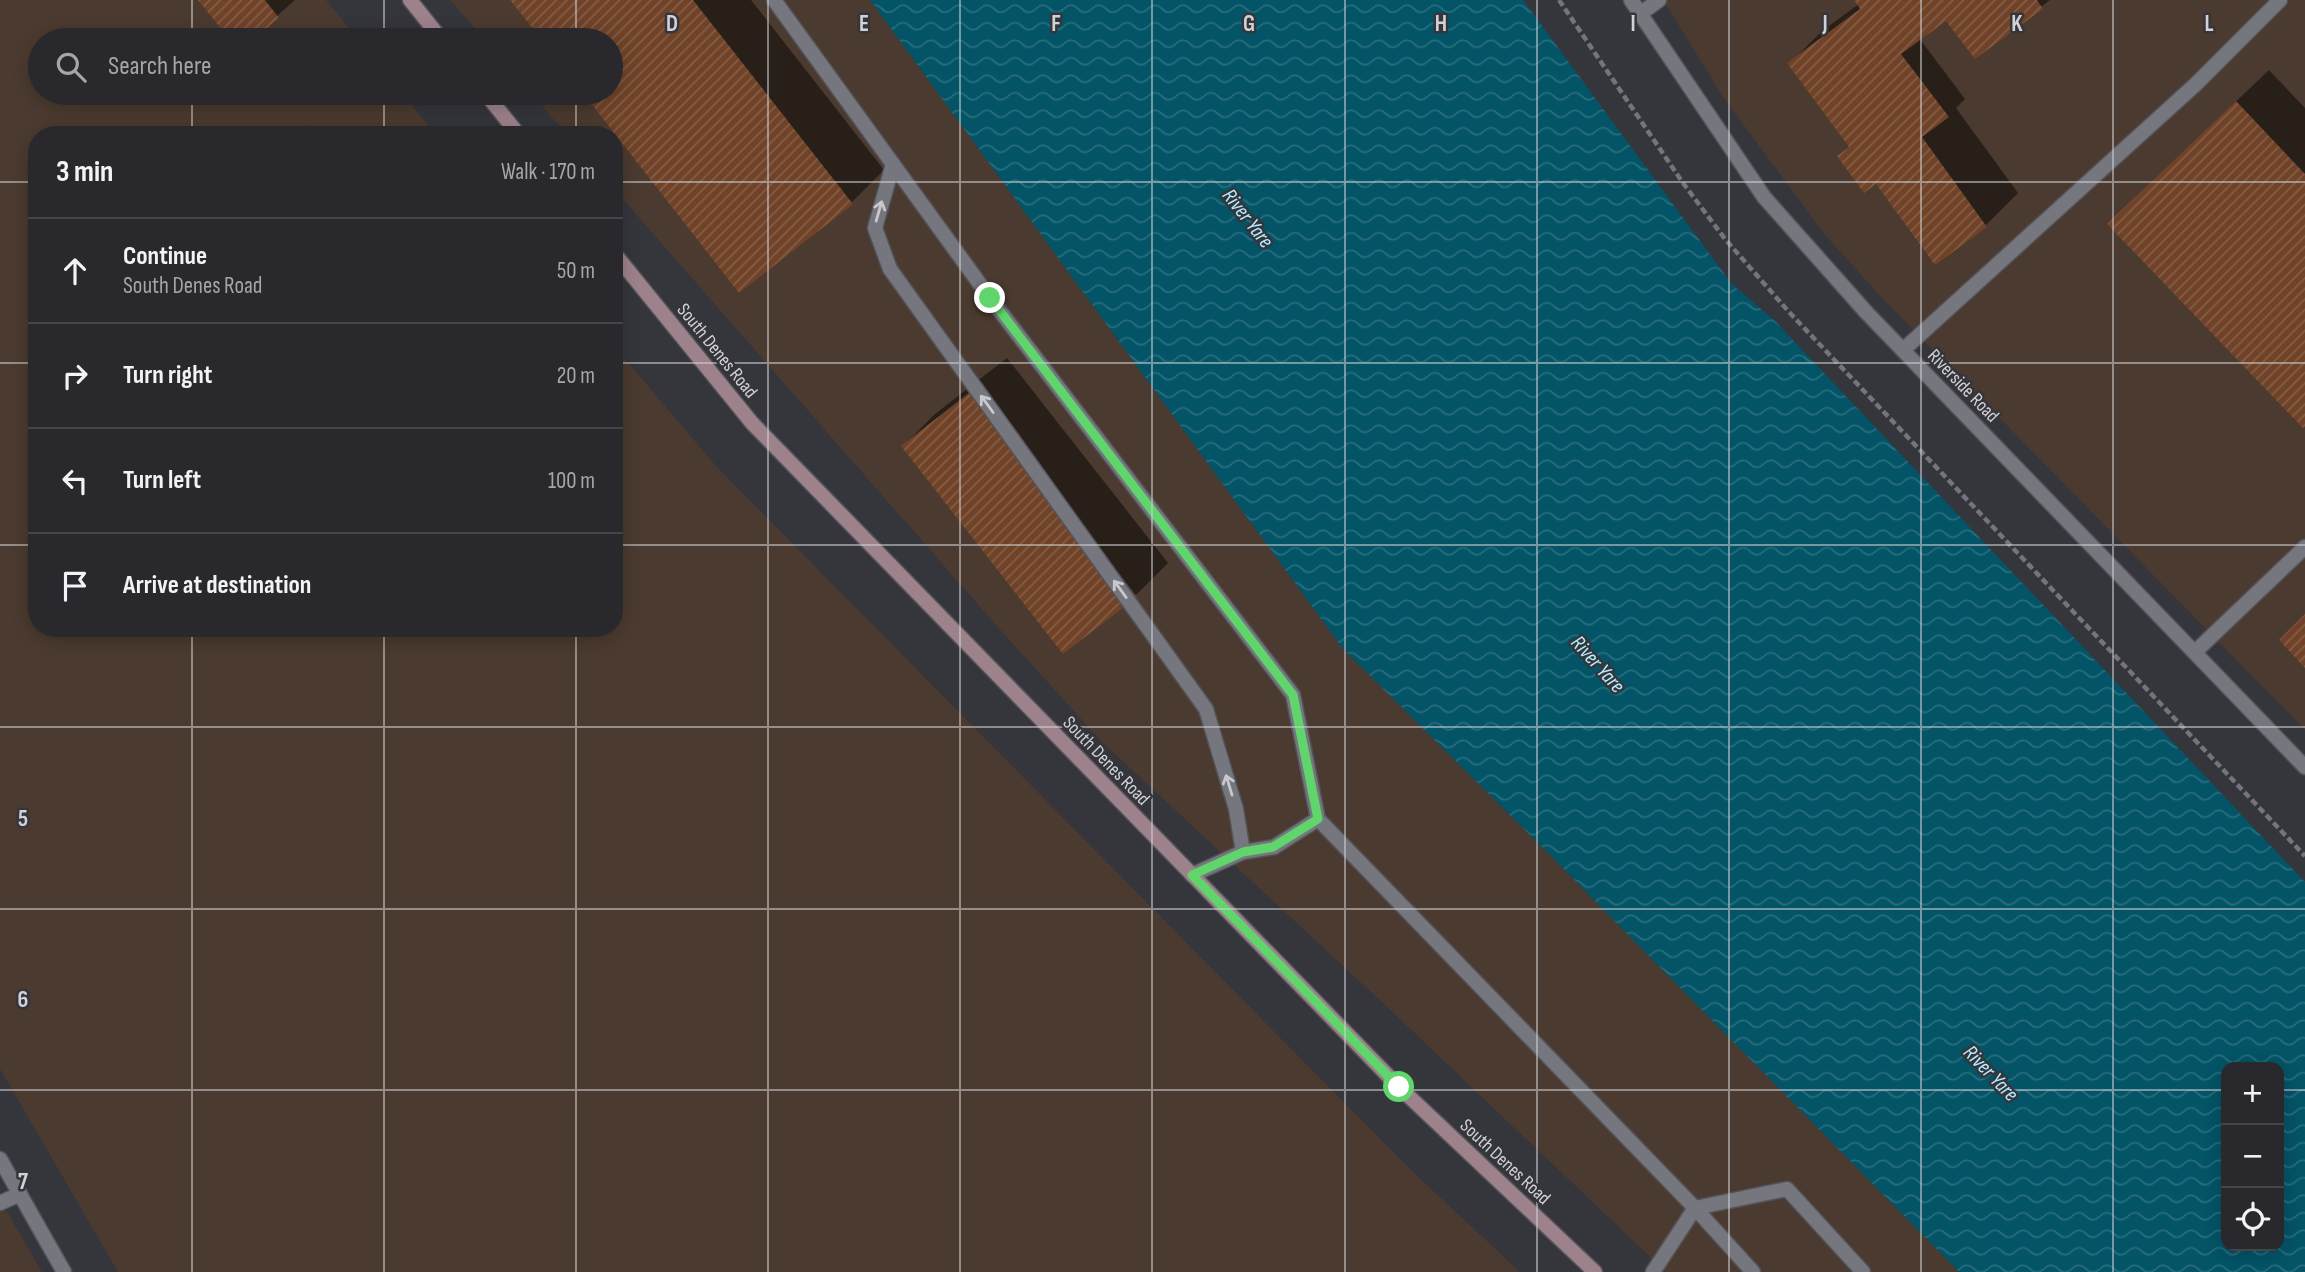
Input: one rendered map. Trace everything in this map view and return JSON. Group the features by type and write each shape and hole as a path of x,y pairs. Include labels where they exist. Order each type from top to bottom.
{"street":[{"path":"410,0 432,28"},
{"path":"774,0 990,298 1293,695 1318,819 1695,1208 1753,1272"},
{"name":"Riverside Road","path":"1631,0 1764,197 1903,350 2305,767"},
{"path":"1640,14 1659,0"},
{"path":"1903,350 2196,84 2280,0"},
{"path":"495,105 512,126"},
{"path":"893,164 874,228 890,269 1206,709 1236,809 1243,852"},
{"name":"South Denes Road","path":"623,264 752,423 1399,1087 1595,1272"},
{"path":"2196,651 2305,547"},
{"path":"1192,875 1243,852 1273,847 1318,819"},
{"path":"0,1159 64,1272"},
{"path":"1653,1272 1695,1208 1787,1189 1863,1272"},
{"path":"0,1203 20,1194"}],"path":[{"path":"1559,0 1683,183 1734,249 1789,312 2305,856"}],"shaded area":[{"path":"0,0 326,0 349,28 28,28 28,105 412,105 429,126 28,126 28,637 623,637 623,357 716,466 1411,1170 1520,1272 118,1272 0,1069"},
{"path":"450,0 870,0 1343,649 1540,845 1959,1272 1666,1272 1102,742 994,623 623,199 623,126 559,126 541,105 623,105 623,28 474,28"},
{"path":"1663,0 2305,0 2305,730 1883,299 1825,235 1725,100"},
{"path":"0,1200 42,1272 0,1272"}],"water":[{"name":"River Yare","path":"870,0 1523,0 1731,283 1775,321 2305,882 2305,1272 1959,1272 1540,845 1343,649"}],"building":[{"path":"198,0 265,0 279,18 267,28 220,28"},
{"path":"510,0 693,0 853,204 739,293 623,144 623,126 609,126 592,105 623,105 623,28 532,28"},
{"path":"1854,0 2037,0 2043,9 1975,59 1946,21 1901,54 1949,117 1922,137 1987,227 1935,265 1876,184 1864,193 1837,156 1849,147 1787,63 1860,9"},
{"path":"2236,101 2305,174 2303,428 2107,224"},
{"path":"974,389 1137,597 1063,654 901,446"},
{"path":"2305,614 2305,668 2279,640"}],"route":[{"path":"990,298 1293,695 1318,819 1273,847 1243,852 1192,875 1399,1087"}]}
